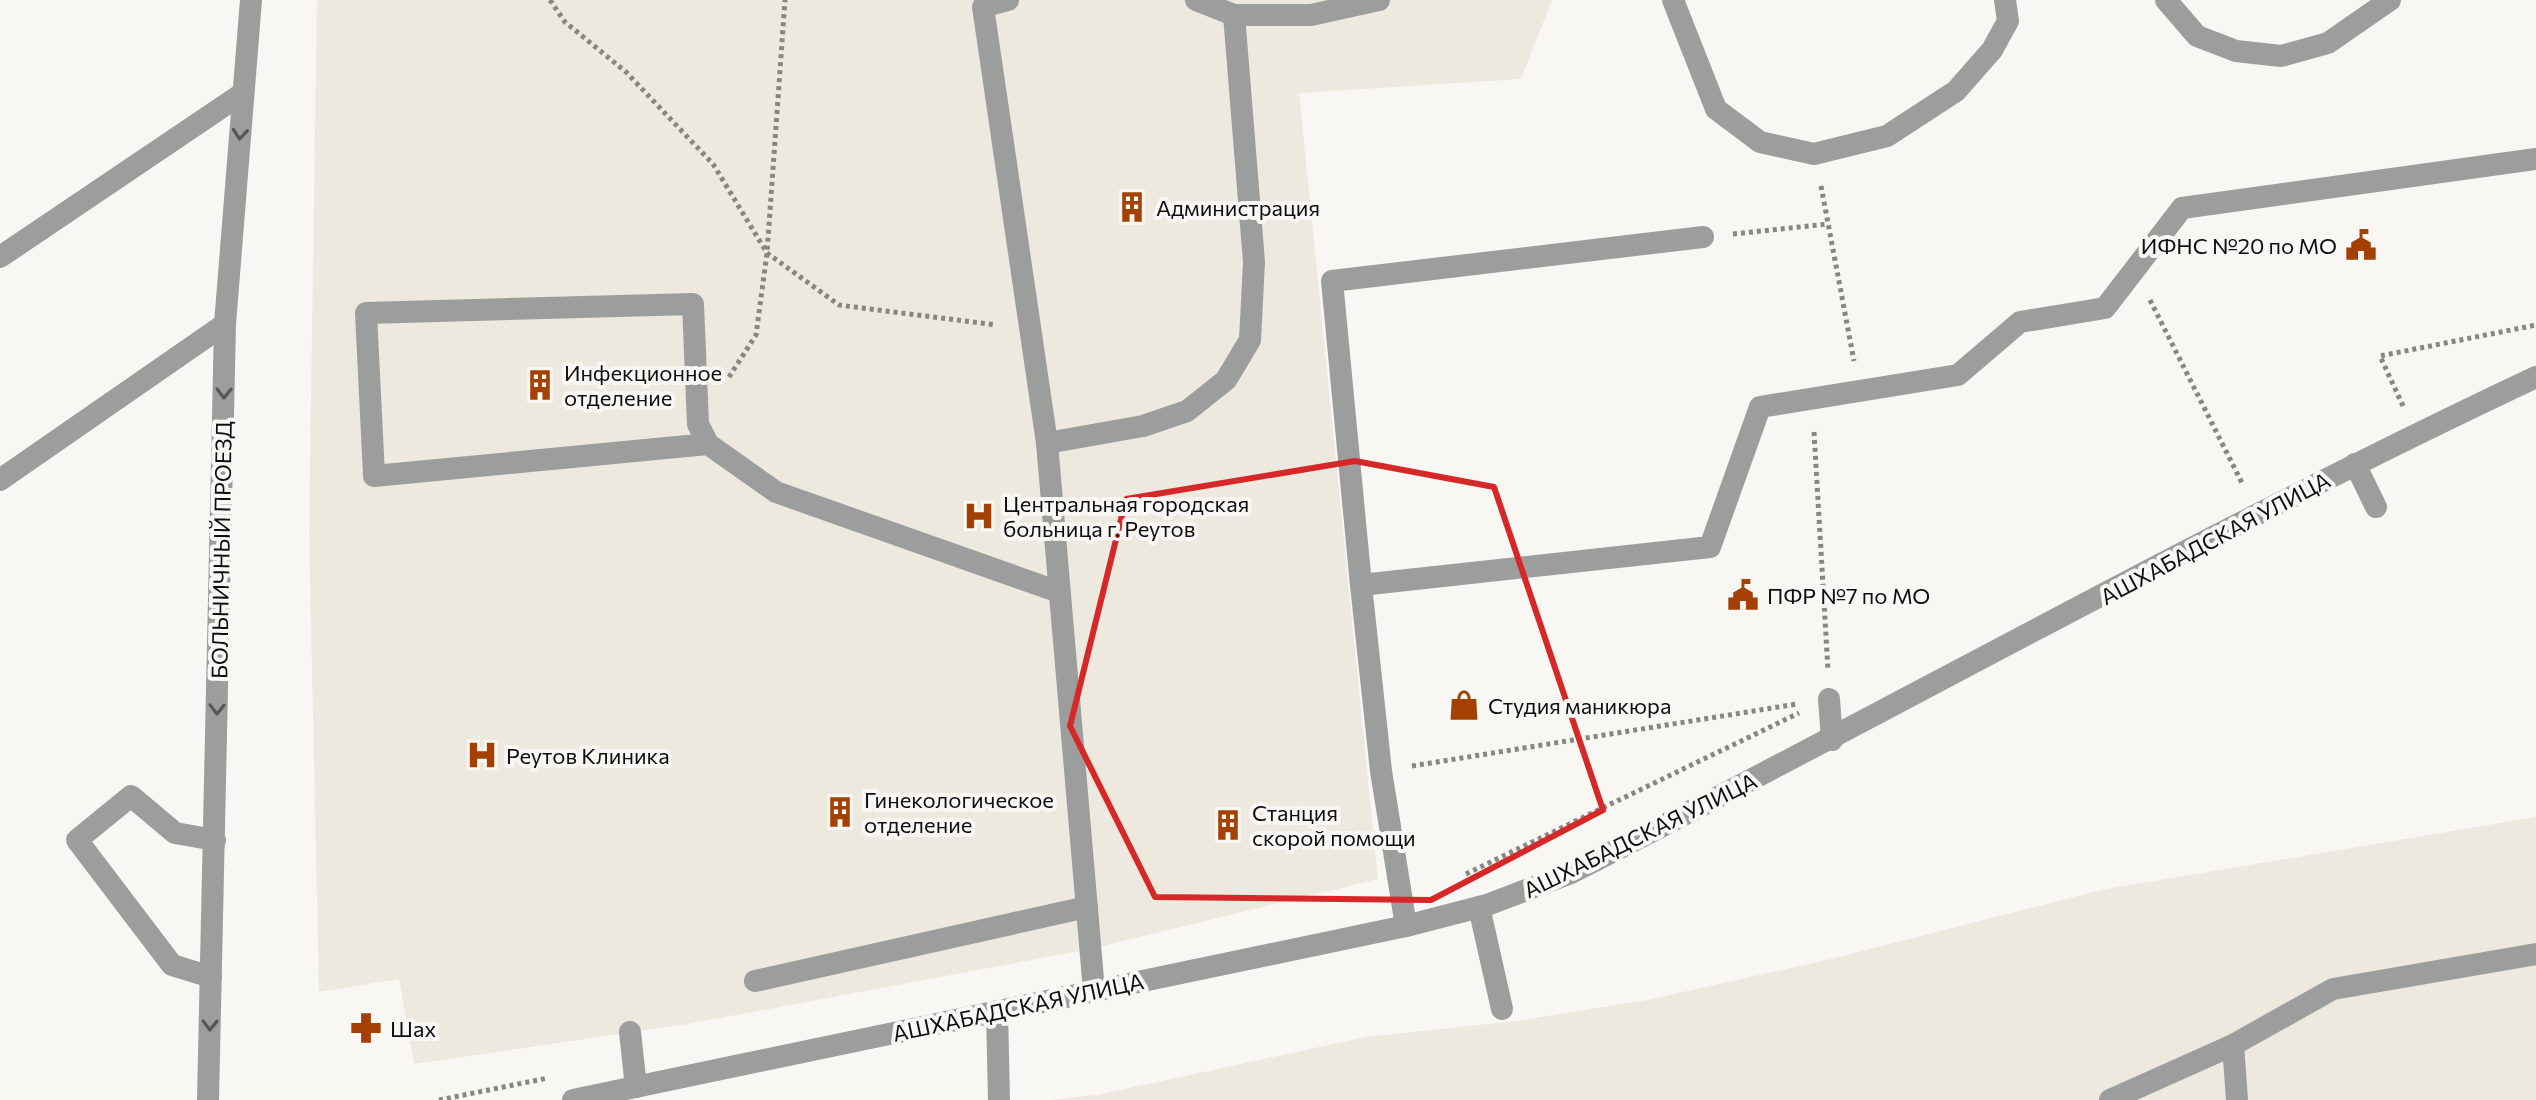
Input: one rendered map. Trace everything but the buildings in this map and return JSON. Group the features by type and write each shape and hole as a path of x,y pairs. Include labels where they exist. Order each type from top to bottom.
{"street":[{"name":"БОЛЬНИЧНЫЙ ПРОЕЗД","path":"208,1100 225,324 251,0"},
{"path":"1008,0 983,7 1047,443 1094,991"},
{"path":"1196,0 1234,15 1311,15 1379,0"},
{"path":"1673,0 1716,109 1760,142 1814,154 1887,136 1956,91 1992,50 2008,21 2005,0"},
{"path":"2166,0 2197,36 2236,51 2281,56 2328,43 2390,0"},
{"path":"1047,443 1143,426 1187,411 1226,380 1250,340 1254,262 1234,15"},
{"path":"0,257 243,93"},
{"path":"1361,585 1710,547 1760,407 1958,375 2020,322 2105,308 2182,208 2536,159"},
{"path":"1406,926 1381,771 1332,281 1703,237"},
{"path":"703,434 693,304 366,313 374,476 703,434 776,492 1059,592"},
{"path":"0,480 225,324"},
{"name":"АШХАБАДСКАЯ УЛИЦА","path":"573,1100 1406,926 1479,907 1571,873 1832,740 2355,464 2536,377"},
{"path":"2355,464 2376,507"},
{"path":"1829,699 1832,740"},
{"path":"211,977 172,965 77,840 131,796 175,833 215,840"},
{"path":"755,981 1087,907"},
{"path":"1479,907 1502,1009"},
{"path":"2110,1100 2233,1045 2333,989 2536,954"},
{"path":"997,1011 999,1100"},
{"path":"630,1032 636,1087"},
{"path":"2233,1045 2237,1100"}],"path":[{"path":"550,0 565,22 626,72 713,164 767,253 839,305 1030,330"},
{"path":"703,434 756,335 767,253 785,0"},
{"path":"1819,180 1859,391"},
{"path":"1703,237 1828,224"},
{"path":"2135,269 2243,485"},
{"path":"2392,411 2404,405 2380,356 2536,325"},
{"path":"1812,399 1829,699"},
{"path":"1381,771 1829,699"},
{"path":"1460,877 1829,699"}],"highlighted area":[{"path":"1355,461 1494,487 1603,810 1431,900 1155,897 1070,726 1126,499"}],"shaded area":[{"name":"Центральная городская больница г. Реутов","path":"317,0 1552,0 1521,79 1299,93 1378,879 1090,949 688,1024 414,1064 399,979 319,992 309,531"},
{"path":"2536,817 2536,1100 1050,1100 1097,1095 1366,1037 1516,1021 1647,1000 1831,959 2101,890"}],"place":[{"name":"Администрация","path":"1132,207"},
{"name":"ИФНС №20 по МО","path":"2361,245"},
{"name":"Инфекционное отделение","path":"540,385"},
{"name":"Центральная городская больница г. Реутов","path":"979,516"},
{"name":"ПФР №7 по МО","path":"1743,595"},
{"name":"Студия маникюра","path":"1464,705"},
{"name":"Реутов Клиника","path":"482,755"},
{"name":"Гинекологическое отделение","path":"840,812"},
{"name":"Станция скорой помощи","path":"1228,825"},
{"name":"Шах","path":"366,1028"}]}
